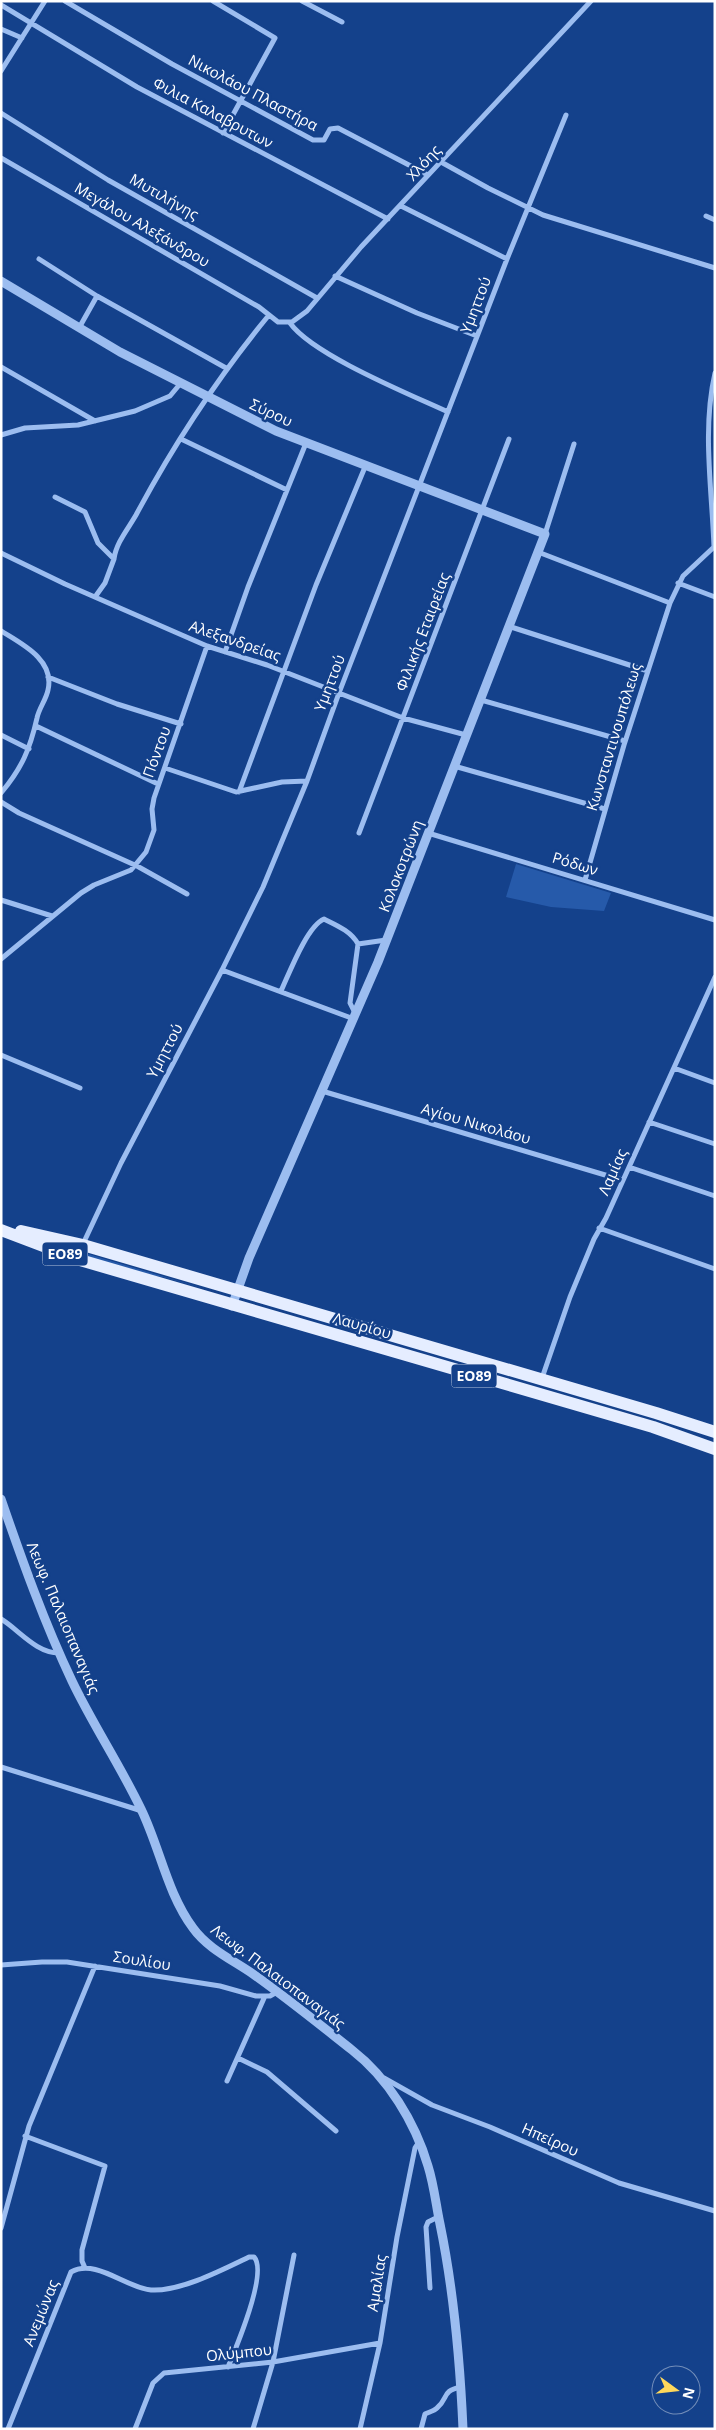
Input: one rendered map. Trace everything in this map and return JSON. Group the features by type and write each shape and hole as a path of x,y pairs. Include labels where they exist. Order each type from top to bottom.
{"main road":[{"name":"Λαυρίου","path":"1,1226 83,1246 656,1413 715,1432"},
{"name":"Λαυρίου","path":"1,1230 80,1260 232,1306 635,1422 715,1448"}],"street":[{"path":"1,71 45,1"},
{"name":"Νικολάου Πλαστήρα","path":"65,1 240,102 313,140 324,140 333,127 346,131 428,176"},
{"path":"213,1 275,38 223,133"},
{"path":"302,1 342,22"},
{"name":"Χλόης","path":"290,323 304,314 388,219 591,1"},
{"name":"Φιλια Καλαβρυτων","path":"1,5 136,87 388,219"},
{"path":"1,29 22,38"},
{"name":"Μυτιλήνης","path":"1,113 108,180 317,298"},
{"name":"Υμηττού","path":"83,1246 143,1119 222,970 263,887 307,781 338,693 420,487 507,259 566,115"},
{"name":"Μεγάλου Αλεξάνδρου","path":"1,158 269,315"},
{"path":"441,162 528,208 559,220 715,268"},
{"path":"401,206 507,259"},
{"path":"706,216 715,220"},
{"path":"39,259 97,296 226,368"},
{"path":"336,276 417,313 477,336"},
{"name":"Σύρου","path":"1,281 78,328 180,384 306,443 545,534"},
{"path":"78,328 97,296"},
{"path":"95,597 105,583 117,546 207,396 226,368 269,315 278,322 290,323 297,332 338,358 448,412"},
{"path":"1,367 95,422"},
{"path":"715,373 710,439 714,546 678,583 715,597"},
{"path":"1,435 26,428 74,426 95,422 156,403 170,396 180,384"},
{"path":"181,439 288,490"},
{"name":"Φιλικής Εταιρείας","path":"359,833 509,439"},
{"path":"225,652 306,443"},
{"name":"Κολοκοτρώνη","path":"232,1306 249,1258 355,1017 386,940 545,534 574,444"},
{"path":"239,792 316,585 365,467"},
{"path":"55,497 85,512 98,542 114,559"},
{"path":"538,552 670,603"},
{"name":"Αλεξανδρείας","path":"1,553 207,646 284,672 403,718 466,735"},
{"name":"Κωνσταντινουπόλεως","path":"585,880 626,741 678,583"},
{"path":"508,626 648,671"},
{"path":"1,631 37,655 48,677 48,692 37,716 29,749 17,772 1,793"},
{"name":"Πόντου","path":"137,866 153,836 152,806 158,784 181,724 207,646"},
{"path":"48,677 117,704 181,724"},
{"path":"481,700 626,741"},
{"path":"36,726 158,784"},
{"path":"1,734 29,749"},
{"path":"454,766 605,809"},
{"path":"165,768 221,788 239,792 282,782 307,781"},
{"path":"1,802 19,813 137,866 187,894"},
{"name":"Ρόδων","path":"428,833 715,920"},
{"path":"1,959 52,916 88,889 124,874 137,866"},
{"path":"1,900 52,916"},
{"path":"281,991 294,962 318,922 324,919 355,938 358,944 350,1003 355,1017"},
{"path":"358,944 386,940"},
{"path":"222,970 355,1017"},
{"name":"Λαμίας","path":"542,1380 570,1297 599,1228 606,1218 715,977"},
{"path":"1,1055 80,1088"},
{"path":"674,1068 715,1083"},
{"name":"Αγίου Νικολάου","path":"322,1091 622,1180"},
{"path":"649,1122 715,1144"},
{"path":"629,1167 715,1196"},
{"path":"599,1228 715,1269"},
{"name":"Λεωφ. Παλαιοπαναγιάς","path":"1,1499 29,1578 60,1653 81,1698 114,1754 142,1811 176,1900 194,1930 216,1949 277,1992 356,2052 382,2077 406,2114 428,2166 453,2294 463,2429"},
{"path":"1,1619 37,1646 46,1651 60,1653"},
{"path":"1,1767 142,1811"},
{"name":"Σουλίου","path":"1,1965 57,1962 95,1966 220,1986 265,1996"},
{"path":"1,2228 25,2136 95,1966"},
{"path":"227,2081 265,1996 277,1992"},
{"path":"238,2058 267,2072 336,2131"},
{"name":"Ηπείρου","path":"382,2077 432,2105 490,2127 619,2183 715,2211"},
{"path":"25,2136 105,2166 82,2250 82,2261 85,2268 152,2290 201,2280 249,2257 254,2257 257,2261 259,2273 244,2324 228,2368"},
{"name":"Αμαλίας","path":"360,2429 380,2343 397,2237 415,2148 419,2142"},
{"path":"430,2288 426,2227 428,2222 438,2217"},
{"path":"253,2429 272,2362 294,2255"},
{"name":"Ανεμώνας","path":"8,2429 71,2272 85,2268"},
{"name":"Ολύμπου","path":"135,2429 153,2384 164,2373 228,2368 272,2362 380,2343"},
{"path":"421,2429 426,2414 436,2410 445,2393 461,2387"}],"shaded area":[{"path":"516,864 611,893 604,911 551,907 506,897"},
{"path":"88,1254 209,1290 163,1277 140,1274 86,1257"}]}
